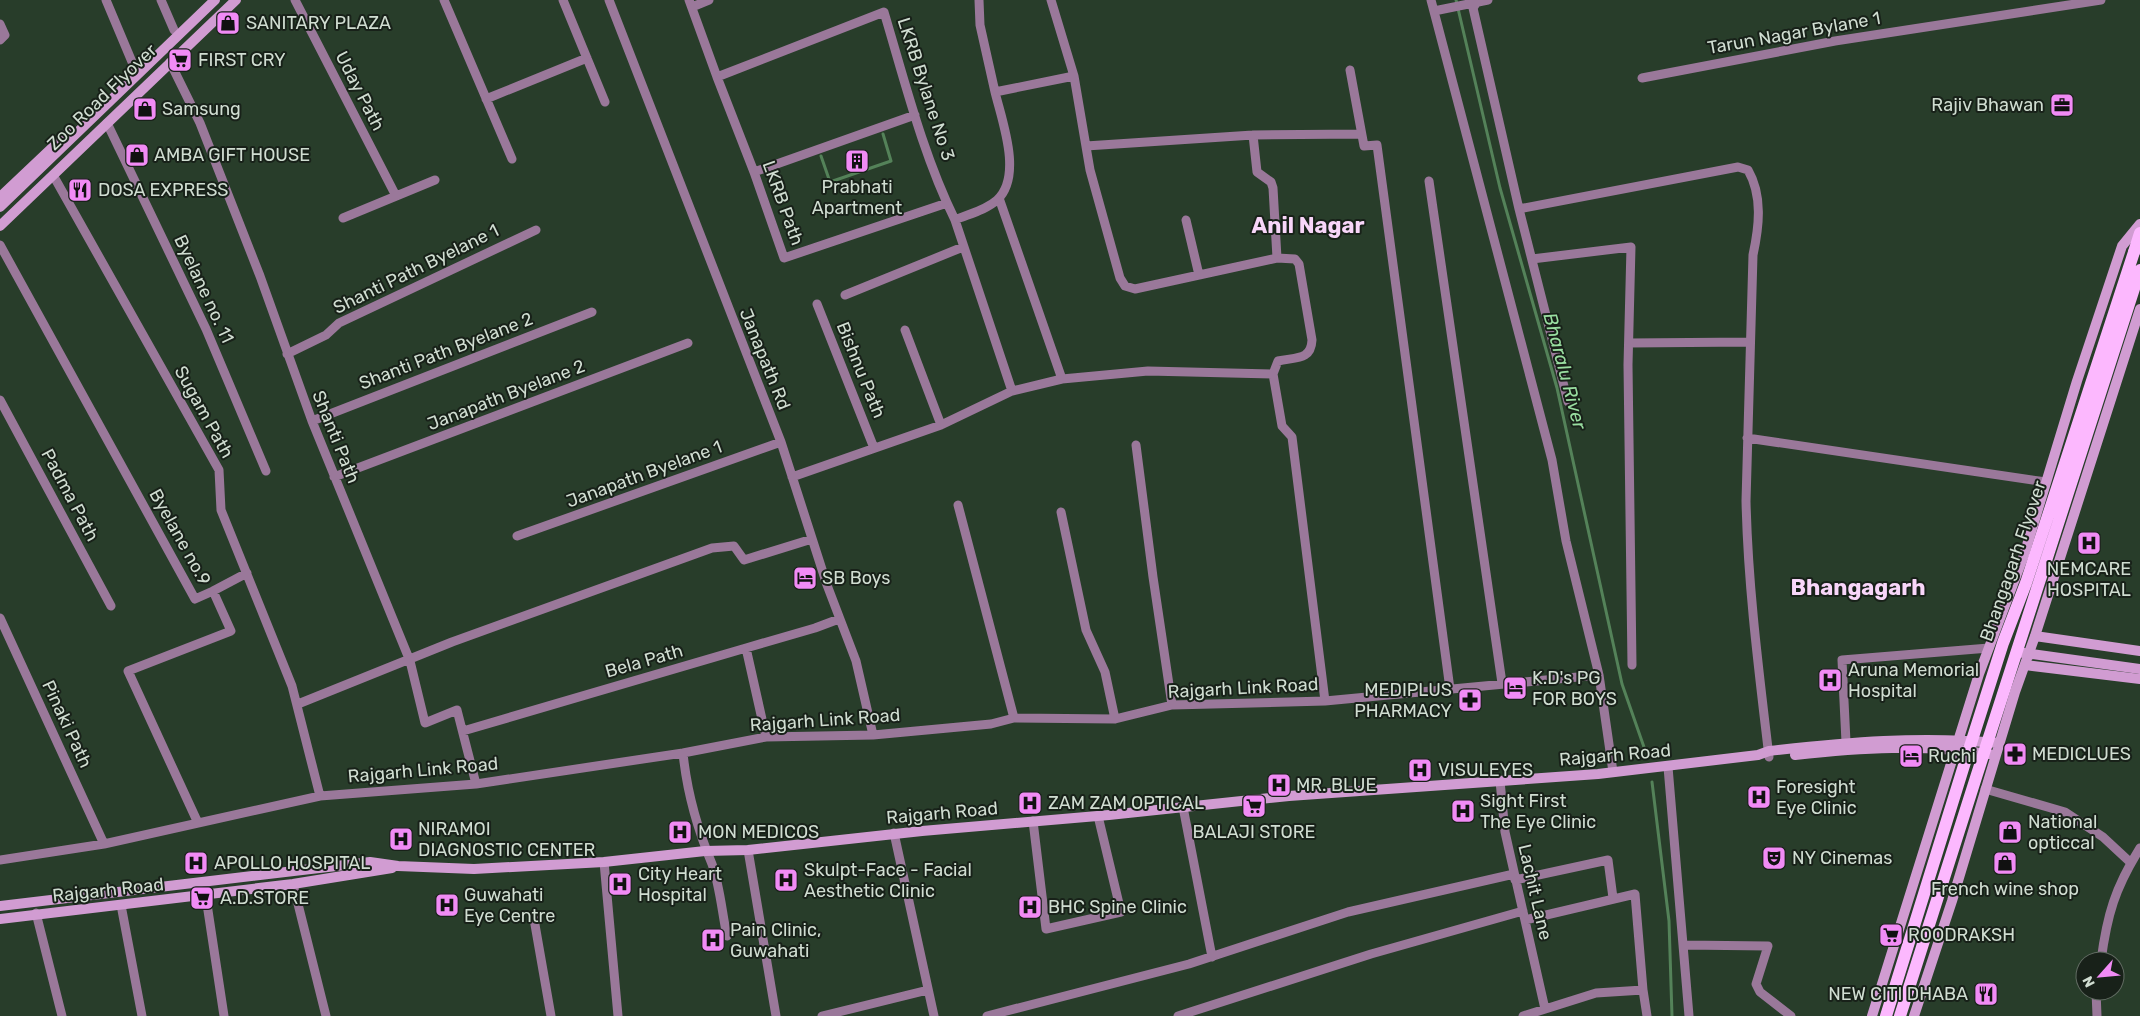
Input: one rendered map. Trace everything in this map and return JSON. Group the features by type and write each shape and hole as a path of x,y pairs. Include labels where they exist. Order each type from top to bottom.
{"main road":[{"path":"0,197 206,0"},
{"name":"Zoo Road Flyover","path":"0,207 215,0"},
{"name":"Zoo Road Flyover","path":"0,218 227,0"},
{"path":"0,226 236,0"},
{"path":"1872,1016 1989,648 2024,555 2077,381 2122,246 2140,224"},
{"name":"Bhangagarh Flyover","path":"1886,1016 2003,643 2026,583 2140,233"},
{"name":"Bhangagarh Flyover","path":"1900,1016 2140,270"},
{"path":"1914,1016 1995,755 2140,309"},
{"path":"2007,598 2044,607"},
{"path":"2035,636 2140,651"},
{"path":"2017,652 2140,669"},
{"path":"2025,665 2140,679"},
{"name":"Rajgarh Road","path":"0,906 370,862 398,866 474,869 604,862 705,850 748,850 1289,796 1668,767 1846,742 1903,739 1958,744 1995,755"},
{"name":"Rajgarh Road","path":"1765,754 1999,743"},
{"name":"Rajgarh Road","path":"0,919 36,913 122,905 293,884 398,866"}],"street":[{"path":"106,0 135,69"},
{"path":"161,0 174,30"},
{"name":"Uday Path","path":"295,0 396,196"},
{"path":"444,0 512,159"},
{"path":"563,0 605,102"},
{"name":"Janapath Rd","path":"610,0 781,442 812,539 856,661 873,735"},
{"path":"691,3 709,0"},
{"path":"955,220 990,205 999,198 1010,176 1010,162 980,25 979,0"},
{"path":"1051,0 1074,76 1090,170 1120,278 1125,286 1135,289 1277,258 1294,259 1299,264 1312,340 1311,350 1306,356 1278,361 1273,374 1282,426 1292,437 1325,701"},
{"path":"1431,0 1552,460 1566,541 1599,675 1613,772"},
{"path":"1434,11 1488,0"},
{"name":"Tarun Nagar Bylane 1","path":"1642,78 1845,40 2101,0"},
{"path":"1478,1 1473,8 1518,209 1568,402"},
{"name":"LKRB Path","path":"691,3 784,258 947,203"},
{"name":"LKRB Bylane No 3","path":"717,77 884,12 915,115 955,220 1012,391"},
{"path":"0,24 5,35 0,40"},
{"path":"486,99 587,58"},
{"name":"Shanti Path","path":"170,62 200,123 260,276 312,421 410,660 425,723 457,710 476,784"},
{"path":"1350,70 1364,146 1377,145 1450,689"},
{"path":"995,92 1074,76"},
{"path":"754,172 915,115"},
{"name":"Byelane no. 11","path":"107,123 206,329 266,471"},
{"path":"1086,146 1253,134 1361,134"},
{"path":"1253,134 1258,172 1271,182 1273,188 1277,258"},
{"path":"1518,209 1738,167 1748,170 1753,179 1758,202 1757,234 1753,255 1750,342 1747,438 1747,541 1765,754"},
{"name":"Sugam Path","path":"53,175 219,470 221,510 292,686 320,796"},
{"path":"343,218 435,180"},
{"path":"1429,181 1502,683"},
{"path":"999,198 1062,379"},
{"path":"1186,220 1199,275"},
{"name":"Shanti Path Byelane 1","path":"287,354 326,335 339,322 536,230"},
{"name":"Byelane no.9","path":"0,245 195,599 213,591 231,631 128,671 198,823"},
{"path":"845,295 963,247"},
{"path":"1532,259 1631,247 1629,343 1632,665"},
{"name":"Bishnu Path","path":"817,304 874,448"},
{"name":"Shanti Path Byelane 2","path":"312,421 592,312"},
{"path":"905,330 941,425"},
{"path":"1629,343 1750,342"},
{"name":"Janapath Byelane 2","path":"334,477 688,343"},
{"path":"792,477 941,425 1012,391 1062,379 1148,371 1273,374"},
{"name":"Padma Path","path":"0,400 111,606"},
{"path":"1747,438 2046,482"},
{"name":"Janapath Byelane 1","path":"517,536 781,442"},
{"path":"1136,445 1152,578 1172,705"},
{"path":"958,505 1014,718"},
{"path":"1061,512 1086,630 1105,672 1115,719"},
{"path":"298,704 452,642 712,548 734,546 744,560 812,539"},
{"path":"213,591 247,573"},
{"name":"Pinaki Path","path":"0,618 104,844"},
{"name":"Bela Path","path":"463,731 815,628 840,619"},
{"path":"746,648 766,737"},
{"path":"1846,742 1842,660 1989,648"},
{"name":"Rajgarh Link Road","path":"0,860 104,844 320,796 476,784 683,753 766,737 873,735 991,724 1014,718 1115,719 1172,705 1325,701 1599,675"},
{"path":"683,753 690,800 705,850 712,865 727,936"},
{"path":"1668,767 1689,1016"},
{"name":"Lachit Lane","path":"1500,781 1505,832 1545,1009"},
{"path":"1985,790 2065,812 2102,836 2131,863"},
{"path":"1184,807 1212,957"},
{"path":"1033,822 1046,929 1121,912 1098,816"},
{"path":"894,834 934,1016"},
{"path":"2102,951 2106,923 2120,883 2140,848"},
{"path":"748,850 776,1016"},
{"path":"987,1016 1212,957 1348,912 1515,877 1608,860 1613,898"},
{"path":"604,862 618,1016"},
{"path":"293,884 326,1016"},
{"path":"1178,1016 1371,954 1524,916 1635,894 1643,990 1648,1016"},
{"path":"208,895 207,904 224,1016"},
{"path":"122,905 142,1016"},
{"path":"36,913 62,1016"},
{"path":"534,919 551,1016"},
{"path":"1684,945 1768,946 1756,984 1760,992 1791,1016"},
{"path":"822,1016 928,990"},
{"path":"1523,1016 1596,993 1643,990"},
{"path":"2096,1001 2097,1016"}],"waterway":[{"name":"Bharalu River","path":"1456,0 1500,188 1557,388 1622,684 1645,750"},
{"path":"821,156 830,182 891,161 883,134"},
{"path":"1652,782 1669,921 1672,1016"}],"place":[{"name":"SANITARY PLAZA","path":"228,23"},
{"name":"FIRST CRY","path":"180,60"},
{"name":"Rajiv Bhawan","path":"2062,105"},
{"name":"Samsung","path":"145,109"},
{"name":"AMBA GIFT HOUSE","path":"137,155"},
{"name":"Prabhati Apartment","path":"857,161"},
{"name":"DOSA EXPRESS","path":"80,190"},
{"name":"NEMCARE HOSPITAL","path":"2089,543"},
{"name":"SB Boys","path":"805,578"},
{"name":"Aruna Memorial Hospital","path":"1830,680"},
{"name":"K.D's PG FOR BOYS","path":"1515,688"},
{"name":"MEDIPLUS PHARMACY","path":"1470,700"},
{"name":"MEDICLUES","path":"2015,754"},
{"name":"Ruchi","path":"1911,756"},
{"name":"VISULEYES","path":"1420,770"},
{"name":"MR. BLUE","path":"1279,785"},
{"name":"Foresight Eye Clinic","path":"1759,797"},
{"name":"ZAM ZAM OPTICAL","path":"1030,803"},
{"name":"BALAJI STORE","path":"1254,806"},
{"name":"Sight First The Eye Clinic","path":"1463,811"},
{"name":"MON MEDICOS","path":"680,832"},
{"name":"National opticcal","path":"2010,832"},
{"name":"NIRAMOI DIAGNOSTIC CENTER","path":"401,839"},
{"name":"NY Cinemas","path":"1774,858"},
{"name":"APOLLO HOSPITAL","path":"196,863"},
{"name":"French wine shop","path":"2005,863"},
{"name":"Skulpt-Face - Facial Aesthetic Clinic","path":"786,880"},
{"name":"City Heart Hospital","path":"620,884"},
{"name":"A.D.STORE","path":"202,898"},
{"name":"Guwahati Eye Centre","path":"447,905"},
{"name":"BHC Spine Clinic","path":"1030,907"},
{"name":"ROODRAKSH","path":"1891,935"},
{"name":"Pain Clinic, Guwahati","path":"713,940"},
{"name":"NEW CITI DHABA","path":"1986,994"}],"district":[{"name":"Anil Nagar","path":"1308,225"},
{"name":"Bhangagarh","path":"1858,587"}]}
